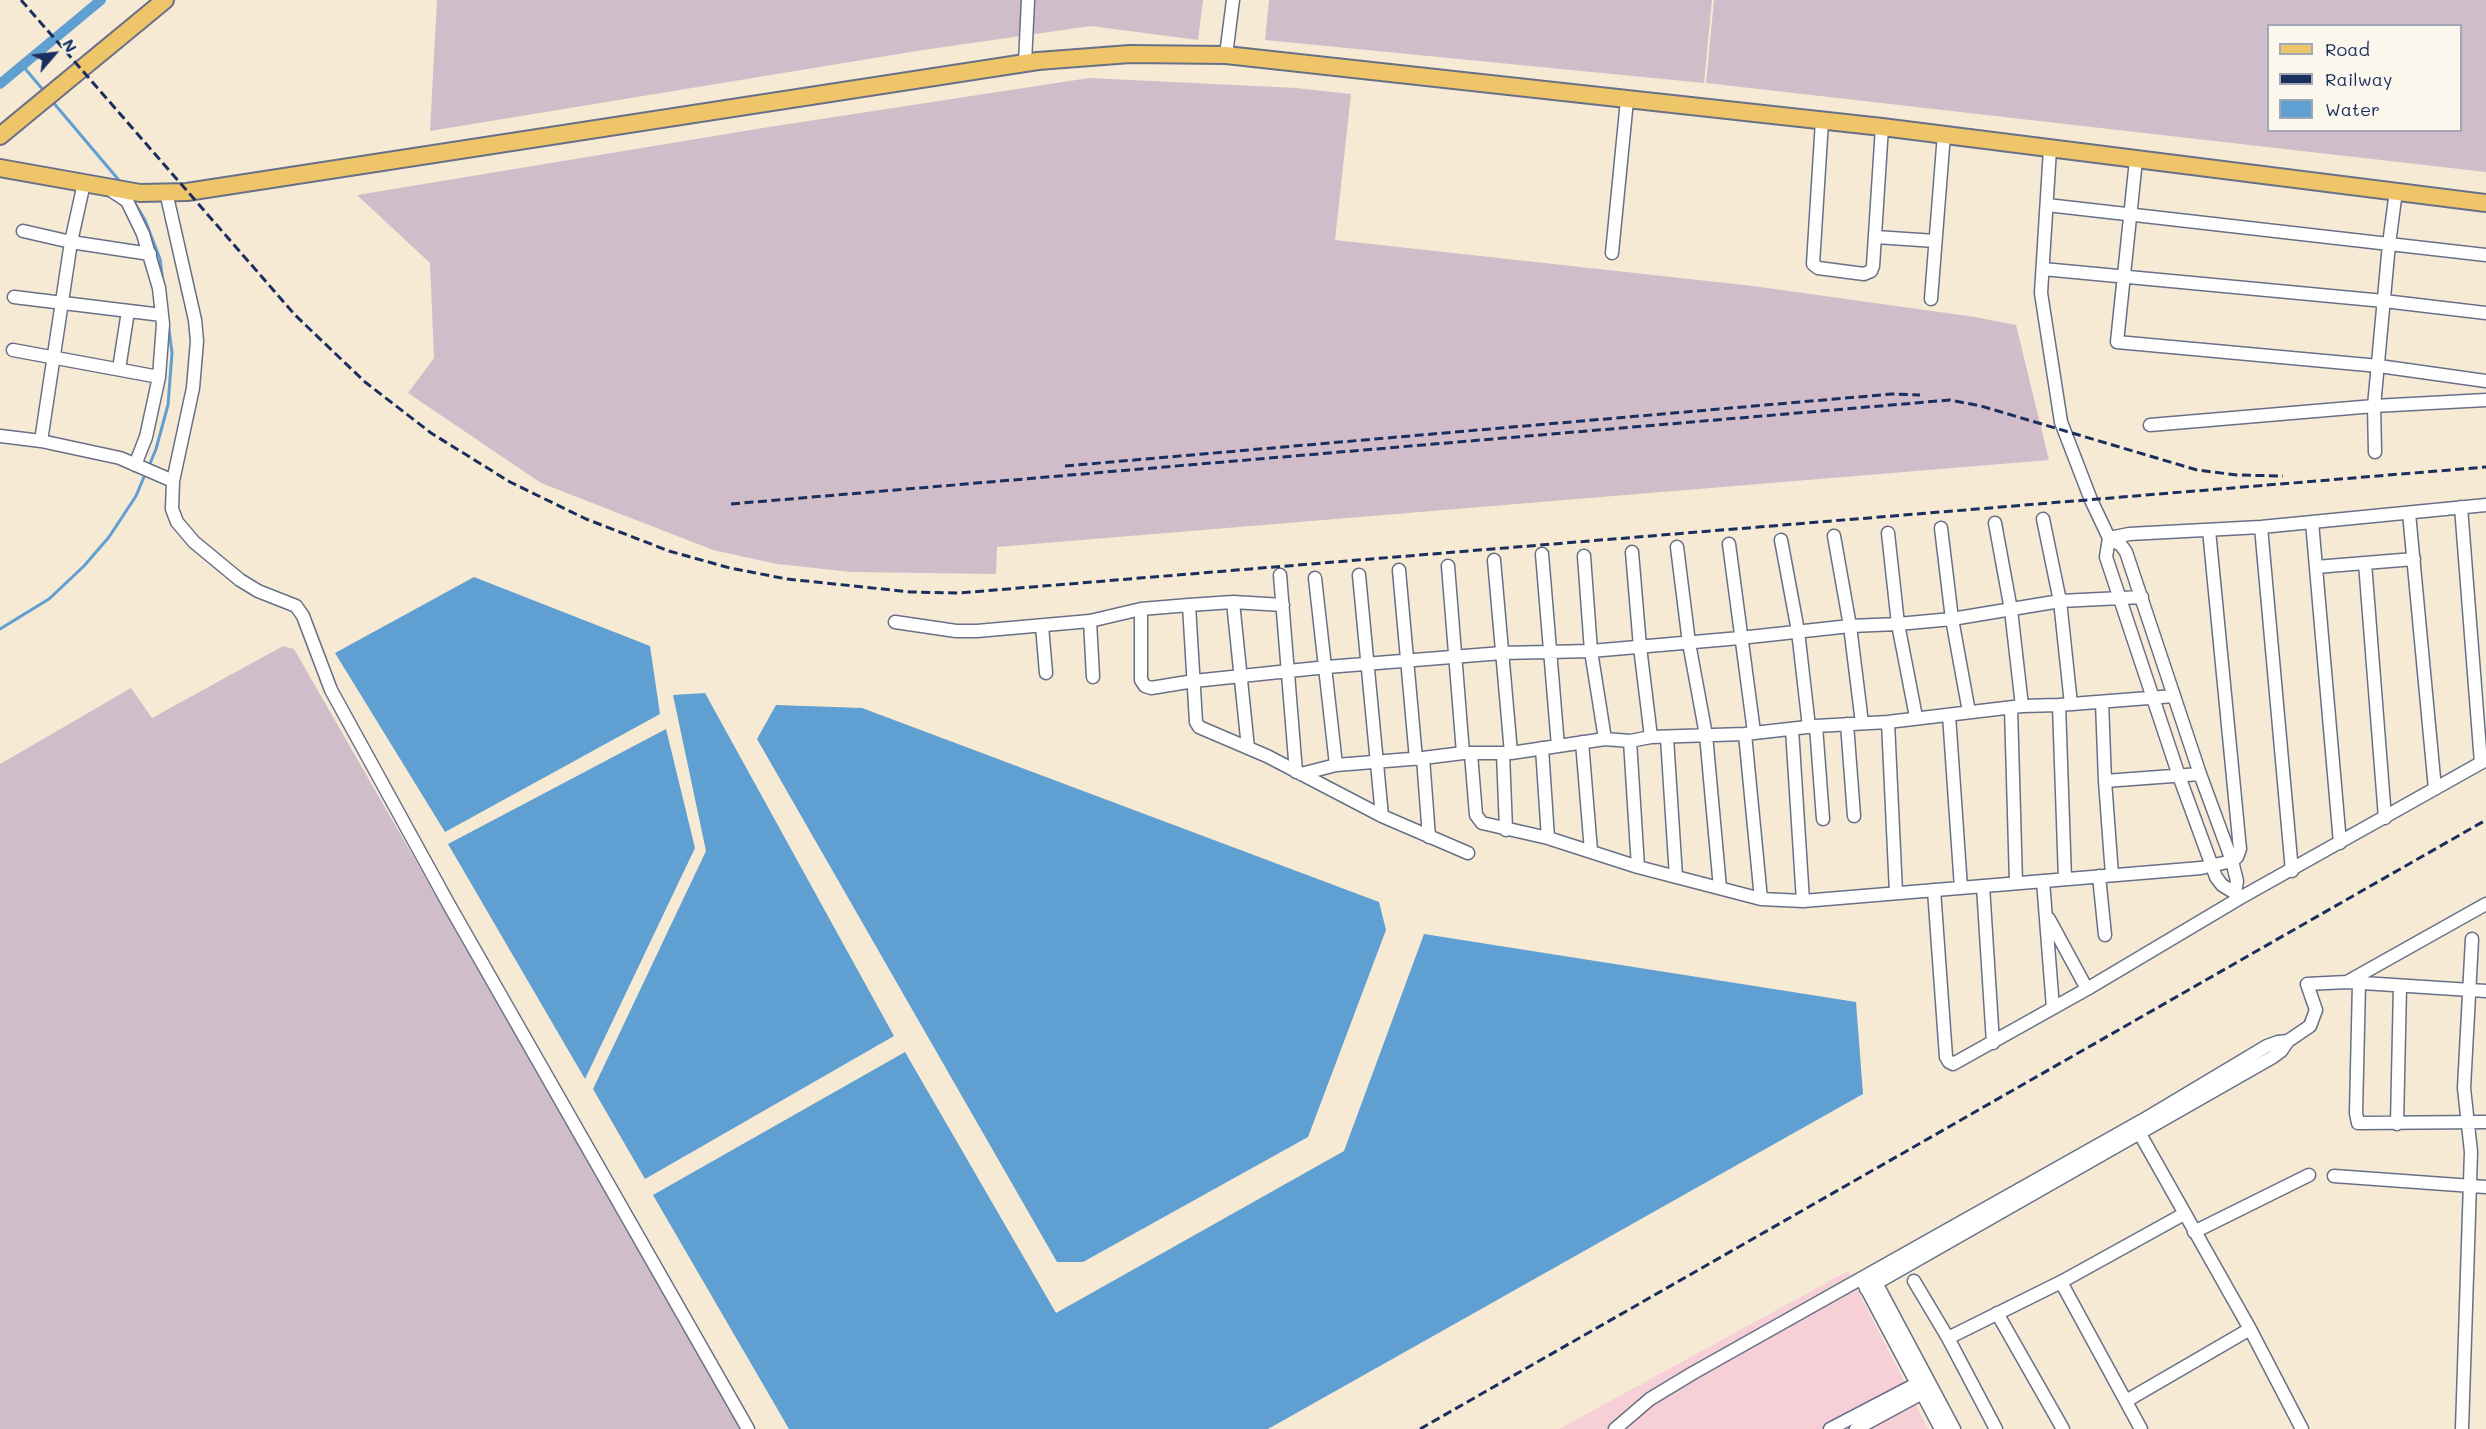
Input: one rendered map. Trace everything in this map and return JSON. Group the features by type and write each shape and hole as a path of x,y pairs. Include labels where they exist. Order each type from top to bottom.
{"main road":[{"path":"0,136 165,0"},
{"path":"0,168 140,193 186,192 1025,63 1130,54 1226,55 1882,127 2486,203"}],"street":[{"path":"1025,63 1028,0"},
{"path":"1226,55 1233,0"},
{"path":"1612,253 1627,100"},
{"path":"1822,121 1812,264 1818,268 1868,273 1873,266 1876,237 1882,127"},
{"path":"1931,299 1944,135"},
{"path":"2050,149 2041,293 2061,422 2091,500 2109,538 2124,547 2200,774 2232,861 2237,880 2235,893 2222,885 2212,867 2179,776 2106,557 2109,538"},
{"path":"2136,160 2117,342 2379,366 2486,381"},
{"path":"41,441 71,242 84,183"},
{"path":"110,188 127,201 150,254 159,288 162,315 162,360 138,466"},
{"path":"2375,452 2374,406 2396,191"},
{"path":"166,192 195,320 197,341 193,388 173,481 172,508 177,522 185,533 240,580 258,591 296,606 303,616 331,690 448,903 748,1429"},
{"path":"2047,205 2486,255"},
{"path":"23,231 71,242 150,254"},
{"path":"1876,237 1935,241"},
{"path":"2043,269 2384,301 2486,313"},
{"path":"14,297 62,301 162,315"},
{"path":"119,369 128,311"},
{"path":"13,350 159,377"},
{"path":"2150,425 2374,406 2486,400"},
{"path":"0,436 41,441 120,458 173,481"},
{"path":"2109,538 2129,534 2261,527 2486,505"},
{"path":"1934,890 1946,1057 1949,1062 1958,1063 2240,898 2483,762 2461,507"},
{"path":"2409,513 2435,789"},
{"path":"2043,519 2060,602 2065,704 2065,879"},
{"path":"2312,522 2340,843"},
{"path":"1995,523 2012,610 2017,707 2016,884"},
{"path":"2261,527 2292,870"},
{"path":"1941,528 1952,619 1968,712"},
{"path":"1448,566 1456,658 1477,819 1482,823 1506,830 1548,838 1638,867 1761,899 1803,901 2212,867 2232,861 2240,849 2240,839 2210,530"},
{"path":"1888,533 1899,624 1916,717"},
{"path":"1834,536 1850,626 1862,723"},
{"path":"1781,540 1813,726 1824,819"},
{"path":"1729,544 1750,733 1761,899"},
{"path":"1677,547 1689,642 1706,735 1720,888"},
{"path":"1632,552 1651,737"},
{"path":"1542,554 1558,746"},
{"path":"1584,556 1592,651 1605,739"},
{"path":"2316,567 2414,559"},
{"path":"1494,560 1507,753 1506,830"},
{"path":"2365,563 2385,818"},
{"path":"1399,570 1429,837"},
{"path":"1359,575 1382,816"},
{"path":"1280,576 1298,773"},
{"path":"1315,578 1327,667 1336,765"},
{"path":"1142,609 1143,684 1150,688 1240,675 1327,667 1502,653 1592,651 1640,647 1850,626 1952,619 2060,602 2142,597"},
{"path":"896,622 967,631 1090,621 1142,609 1189,605 1233,602 1283,605"},
{"path":"1233,602 1248,748"},
{"path":"1189,605 1196,722 1199,726 1248,748 1382,816 1468,854"},
{"path":"1090,621 1093,676"},
{"path":"1042,626 1046,673"},
{"path":"1298,773 1336,765 1467,753 1507,753 1605,739 1630,741 1651,737 1667,738 1750,733 1813,726 1888,723 1916,717 2017,707 2155,700 2174,696"},
{"path":"2102,702 2112,875"},
{"path":"1949,715 1961,888"},
{"path":"1888,723 1896,893"},
{"path":"1847,724 1854,816"},
{"path":"1792,729 1803,901"},
{"path":"1667,738 1676,877"},
{"path":"1630,741 1638,867"},
{"path":"1582,742 1591,851"},
{"path":"1542,748 1548,838"},
{"path":"2105,781 2200,774"},
{"path":"2099,876 2105,935"},
{"path":"2043,881 2053,1008"},
{"path":"1983,886 1993,1043"},
{"path":"2353,982 2480,911 2486,904"},
{"path":"2046,914 2087,989"},
{"path":"2462,1429 2471,1134 2464,1088 2472,939"},
{"path":"2353,982 2356,1119 2358,1124 2486,1122"},
{"path":"1615,1429 1650,1399 2140,1134 2272,1057 2281,1051 2288,1041 2310,1026 2316,1010 2307,984 2353,982 2486,991"},
{"path":"2397,1124 2400,986"},
{"path":"1869,1281 2267,1046 2288,1041"},
{"path":"2140,1134 2250,1329 2302,1429"},
{"path":"2194,1232 2309,1175"},
{"path":"2334,1176 2486,1187"},
{"path":"1948,1338 2061,1282 2184,1214"},
{"path":"1869,1281 1924,1386 1941,1429"},
{"path":"1914,1281 1948,1338 1996,1429"},
{"path":"2061,1282 2141,1429"},
{"path":"1997,1313 2063,1429"},
{"path":"2126,1401 2250,1329"},
{"path":"1830,1429 1924,1386"},
{"path":"1856,1429 1924,1386"},
{"path":"1924,1386 1954,1429"}],"shaded area":[{"path":"437,0 1203,0 1198,40 1091,26 923,50 430,131"},
{"path":"1269,0 1712,0 1704,83 1265,40"},
{"path":"1714,0 2486,0 2486,172 1706,83"},
{"path":"1089,78 1296,88 1351,94 1335,240 1753,286 1975,317 2016,325 2049,460 997,547 996,574 852,572 777,564 713,550 541,483 408,393 434,358 430,263 357,195 769,127"},
{"path":"283,646 294,649 742,1429 0,1429 0,764 131,688 152,718"},
{"path":"1848,1271 1928,1429 1559,1429"}],"water":[{"path":"474,577 650,646 660,714 445,832 335,653"},
{"path":"705,693 894,1036 645,1179 593,1089 706,851 673,695"},
{"path":"776,705 862,708 1379,902 1386,930 1308,1137 1083,1262 1057,1262 757,739"},
{"path":"666,729 695,848 585,1079 448,844"},
{"path":"1424,934 1856,1002 1863,1094 1268,1429 789,1429 653,1195 905,1052 1056,1313 1344,1151"}],"waterway":[{"path":"0,84 101,0"},
{"path":"22,65 44,91"},
{"path":"52,101 123,185"},
{"path":"133,200 145,220 160,259 172,353 168,405 149,466"},
{"path":"0,629 49,599 84,566 109,537 136,496 146,472"}],"railway":[{"path":"21,0 295,315 365,382 431,433 510,482 586,519 669,551 730,568 787,579 911,592 959,593 2486,467"},
{"path":"1065,466 1892,394 1920,395"},
{"path":"731,504 1950,400 1981,406 2197,470 2237,475 2283,476"},
{"path":"1420,1429 2486,820"}]}
